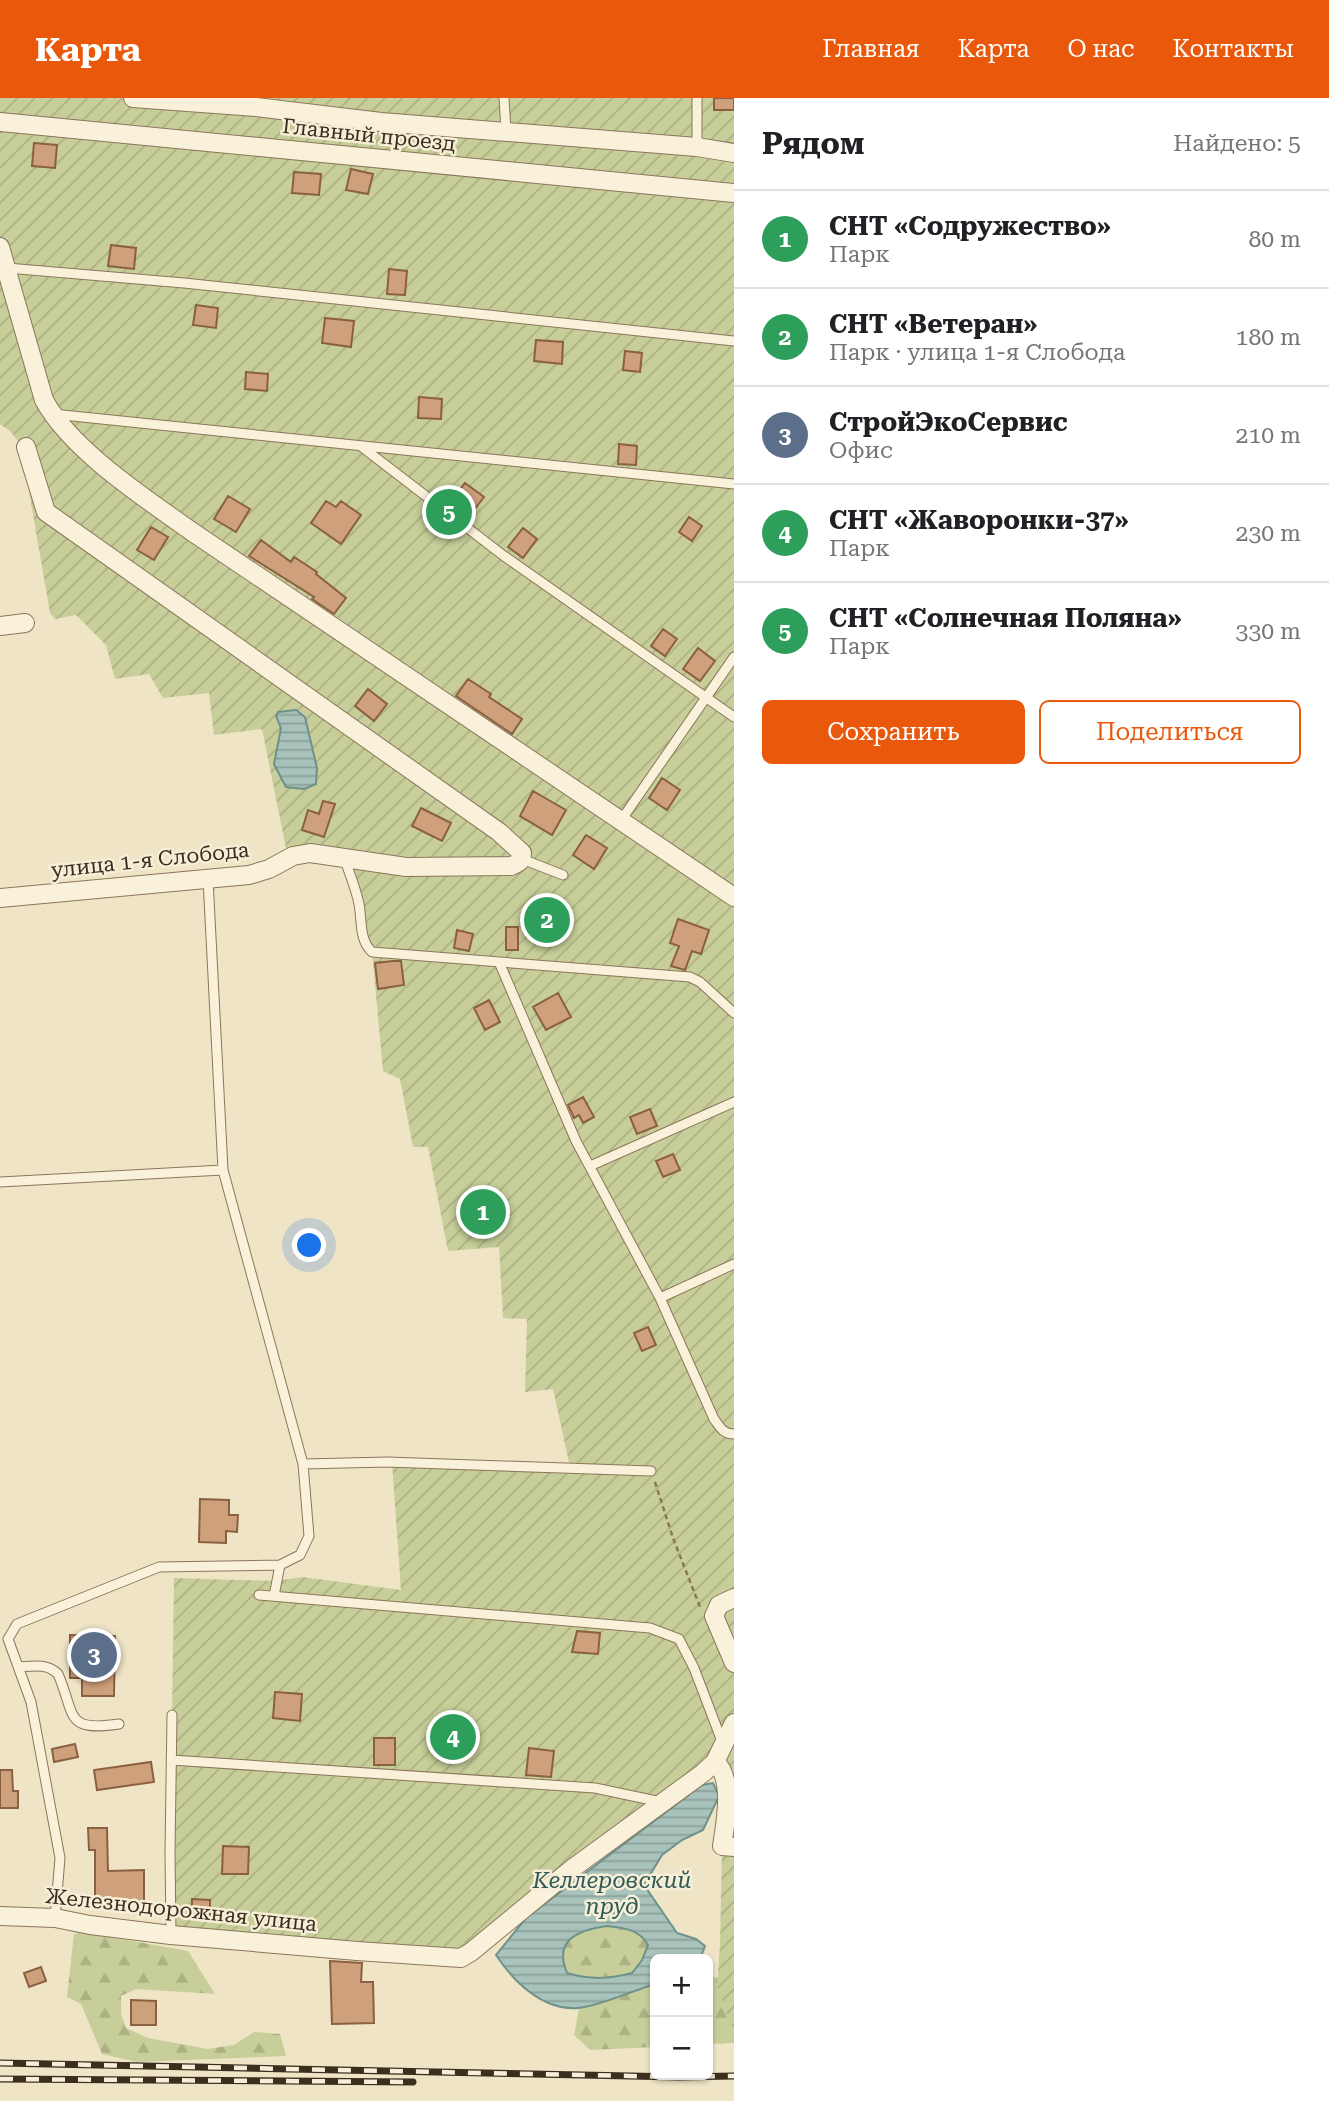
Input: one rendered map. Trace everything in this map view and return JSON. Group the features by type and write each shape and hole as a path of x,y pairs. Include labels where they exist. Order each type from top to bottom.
{"street":[{"path":"133,98 316,106 506,131 697,147 734,153"},
{"name":"Главный проезд","path":"0,122 734,193"},
{"path":"0,247 44,400 51,413 85,449 137,492 191,531 734,897"},
{"path":"26,447 46,512 499,832 522,853 516,862"},
{"path":"0,626 24,623"},
{"name":"улица 1-я Слобода","path":"0,898 249,875 269,869 293,856 310,853 406,867 516,862"},
{"path":"734,1598 719,1605 715,1616 734,1663"},
{"path":"734,1723 715,1762 730,1779 730,1798 722,1846 734,1847"},
{"name":"Железнодорожная улица","path":"0,1916 55,1918 172,1935 461,1958 573,1868 715,1762"}],"lane":[{"path":"505,98 506,131"},
{"path":"696,98 697,147"},
{"path":"7,268 184,283 734,341"},
{"path":"51,413 734,484"},
{"path":"362,447 503,556 734,717"},
{"path":"622,820 734,657"},
{"path":"345,860 359,905 363,936 372,952 690,977 700,982 734,1013"},
{"path":"516,862 563,875"},
{"path":"55,1918 60,1858 31,1702 8,1639 17,1624 159,1567 280,1565 300,1555 309,1536 303,1464 223,1170 208,879"},
{"path":"499,962 576,1141 660,1298 715,1419 721,1430 734,1434"},
{"path":"590,1166 734,1102"},
{"path":"0,1182 223,1170"},
{"path":"660,1298 734,1264"},
{"path":"303,1464 387,1462 651,1471"},
{"path":"274,1596 280,1565"},
{"path":"259,1595 650,1628 679,1639 694,1668 724,1746"},
{"path":"0,1646 12,1649"},
{"path":"19,1667 40,1665 52,1668 58,1674 74,1720 81,1725 119,1724"},
{"path":"172,1715 172,1935"},
{"path":"171,1760 594,1788 662,1802"}],"path":[{"path":"651,1471 700,1608 715,1616"}],"green space":[{"path":"0,98 734,98 734,2033 717,1986 722,1846 720,1765 461,1958 171,1935 174,1578 276,1581 302,1577 401,1590 392,1462 570,1467 553,1389 525,1392 527,1319 503,1318 499,1247 448,1251 428,1147 413,1147 400,1079 383,1071 372,952 367,947 345,860 288,858 262,729 214,735 209,693 163,698 149,674 115,679 106,645 76,615 55,619 50,613 21,445 11,432 0,424"},
{"path":"607,1926 636,1932 648,1945 632,1974 600,1978 567,1974 563,1953 571,1939 587,1930"},
{"path":"83,1932 188,1951 215,1994 136,1989 121,1996 121,2014 126,2028 148,2038 208,2049 234,2045 254,2032 280,2034 286,2056 137,2062 102,2054 81,2004 67,1997 74,1934"},
{"path":"713,1977 734,1981 734,2043 713,2044"},
{"path":"650,1986 650,2047 590,2050 574,2035 579,2008"}],"water":[{"path":"296,710 305,717 317,768 316,784 304,789 286,787 274,764 281,728 276,716 278,712"},
{"name":"Келлеровский пруд","path":"713,1783 719,1796 703,1830 682,1840 662,1855 644,1885 677,1933 696,1939 705,1946 702,1954 650,1954 650,1986 586,2007 565,2008 541,2000 531,1993 511,1975 496,1955 526,1918 702,1785","holes":["607,1926 636,1932 648,1945 642,1960 632,1973 600,1978 567,1973 563,1952 571,1939 587,1930"]}],"building":[{"path":"714,98 734,98 734,110 714,110"},
{"path":"34,143 57,145 55,168 32,166"},
{"path":"351,169 373,174 368,194 346,190"},
{"path":"294,172 321,174 319,195 292,193"},
{"path":"111,245 136,248 134,269 108,266"},
{"path":"389,269 407,271 405,295 387,294"},
{"path":"196,305 218,308 216,328 193,325"},
{"path":"325,318 354,321 351,347 322,343"},
{"path":"536,340 563,342 562,364 534,361"},
{"path":"625,351 642,353 640,372 623,370"},
{"path":"246,372 268,374 267,391 245,389"},
{"path":"419,397 442,399 441,419 418,418"},
{"path":"619,444 637,446 636,465 618,464"},
{"path":"465,483 484,497 470,515 451,501"},
{"path":"228,496 250,509 236,532 214,519"},
{"path":"326,501 336,507 341,501 361,515 341,544 311,523"},
{"path":"689,517 702,526 692,541 679,532"},
{"path":"151,527 168,537 154,560 137,550"},
{"path":"523,528 537,539 523,558 508,547"},
{"path":"261,540 291,562 294,557 317,572 316,574 346,598 334,614 312,599 314,597 249,556"},
{"path":"663,629 677,639 665,656 651,646"},
{"path":"698,648 715,661 700,681 683,669"},
{"path":"468,679 522,719 512,734 456,696"},
{"path":"368,689 387,704 374,721 355,706"},
{"path":"662,778 680,790 667,810 649,798"},
{"path":"533,791 566,810 552,835 520,816"},
{"path":"323,801 335,804 324,837 302,830 308,810 319,814"},
{"path":"421,808 451,823 442,841 412,826"},
{"path":"586,835 607,848 594,869 573,855"},
{"path":"678,919 709,930 701,954 692,951 685,970 671,966 679,946 670,943"},
{"path":"506,927 518,927 518,950 506,950"},
{"path":"457,930 473,934 469,951 454,948"},
{"path":"401,961 404,985 378,989 375,963"},
{"path":"558,993 571,1017 546,1030 533,1007"},
{"path":"489,1000 500,1022 485,1030 474,1008"},
{"path":"583,1097 594,1117 583,1123 579,1115 574,1118 568,1105"},
{"path":"650,1109 657,1126 637,1134 630,1117"},
{"path":"673,1154 680,1170 663,1177 656,1161"},
{"path":"648,1327 656,1345 642,1351 634,1333"},
{"path":"200,1499 229,1500 229,1515 238,1515 237,1532 226,1531 226,1543 199,1542"},
{"path":"577,1631 600,1633 598,1654 572,1652"},
{"path":"70,1635 115,1636 114,1696 82,1696 82,1678 70,1678"},
{"path":"275,1692 302,1694 300,1721 273,1718"},
{"path":"374,1738 395,1738 395,1765 374,1765"},
{"path":"75,1744 78,1757 54,1762 52,1749"},
{"path":"529,1748 554,1751 551,1777 526,1775"},
{"path":"151,1762 154,1782 97,1790 94,1770"},
{"path":"0,1770 12,1770 13,1791 18,1791 18,1808 0,1808"},
{"path":"88,1828 107,1828 108,1871 144,1870 144,1903 131,1903 131,1910 107,1910 107,1905 95,1905 95,1850 89,1850"},
{"path":"223,1846 249,1847 248,1874 222,1874"},
{"path":"192,1899 210,1900 210,1919 192,1919"},
{"path":"330,1961 362,1963 361,1982 373,1982 374,2023 332,2024"},
{"path":"41,1967 46,1981 29,1987 24,1973"},
{"path":"131,2000 156,2001 156,2025 131,2025"}],"railway":[{"path":"0,2063 734,2076"},
{"path":"0,2079 413,2082"}],"place":[{"name":"СНТ «Солнечная Поляна»","path":"449,512"},
{"name":"СНТ «Ветеран»","path":"547,920"},
{"name":"СНТ «Содружество»","path":"483,1212"},
{"name":"СтройЭкоСервис","path":"94,1655"},
{"name":"СНТ «Жаворонки-37»","path":"453,1737"}]}
